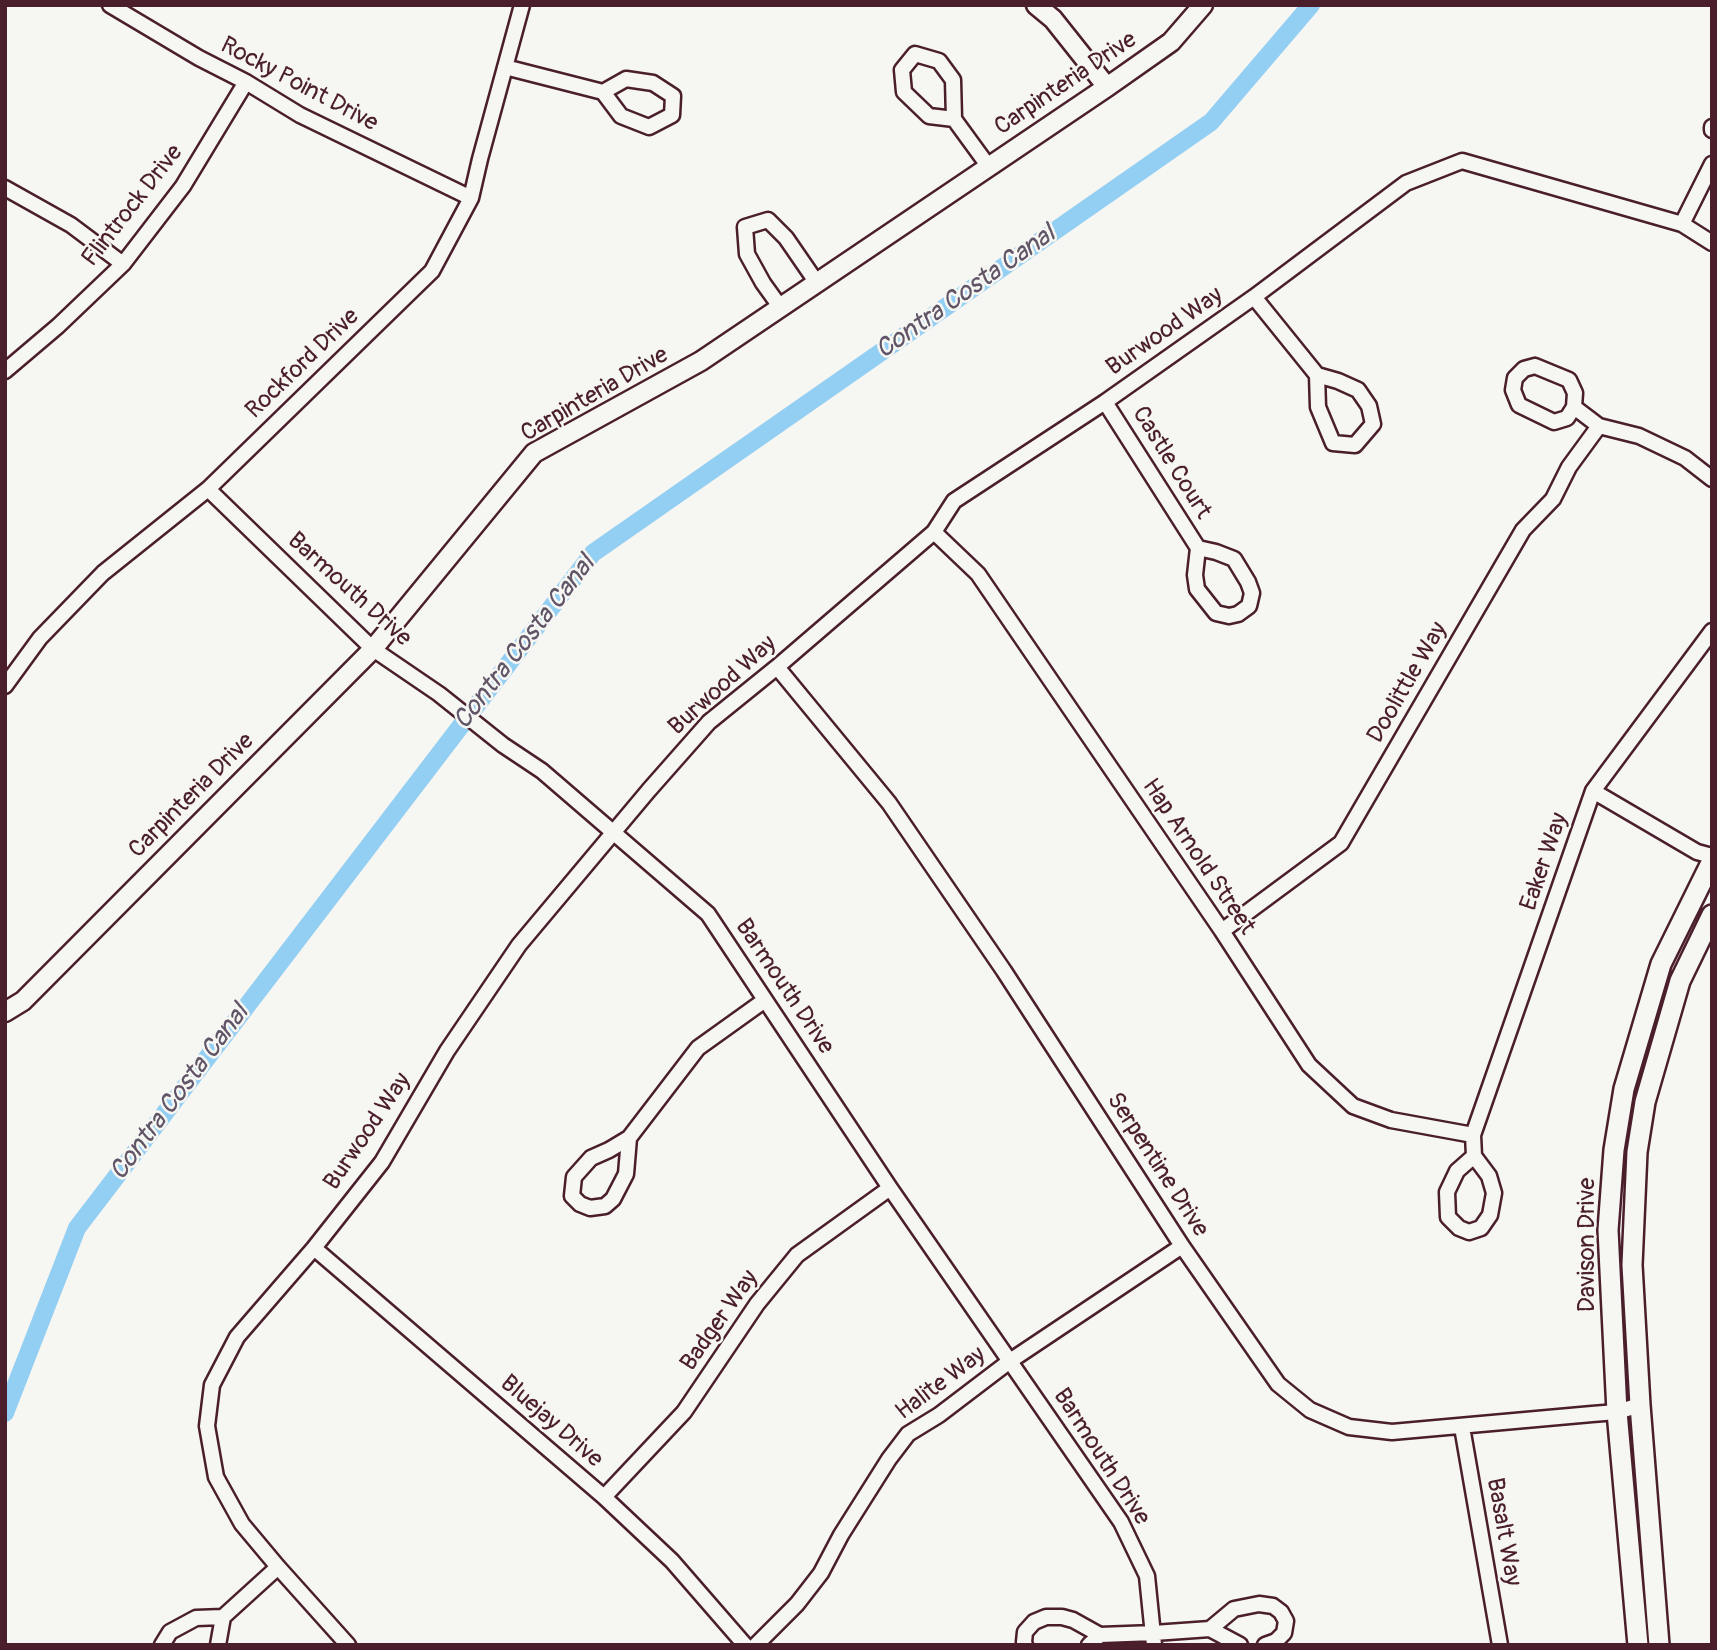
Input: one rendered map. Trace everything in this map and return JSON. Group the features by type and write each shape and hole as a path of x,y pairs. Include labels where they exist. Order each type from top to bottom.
{"main road":[{"name":"Davison Drive","path":"1638,1645 1617,1412 1608,1230 1614,1150 1624,1089 1661,964 1712,859"},
{"name":"Davison Drive","path":"1659,1645 1632,1265 1637,1152 1646,1102 1680,981 1712,915"}],"street":[{"name":"Rocky Point Drive","path":"110,5 300,114 471,198"},
{"name":"Rockford Drive","path":"5,686 40,638 103,573 208,489 432,271 471,198 522,5"},
{"path":"1036,5 1053,19 1107,87"},
{"name":"Carpinteria Drive","path":"5,1012 23,1001 373,649 534,453 701,361 817,284 1171,42 1203,5"},
{"path":"954,120 929,116 904,92 902,70 915,54 939,61 953,80 954,120 989,167"},
{"path":"505,67 603,92 621,116 649,127 671,115 673,96 653,83 626,79 603,92"},
{"name":"Flintrock Drive","path":"5,371 58,326 123,264 183,186 246,82"},
{"name":"Burwood Way","path":"348,1645 242,1524 216,1478 207,1426 212,1385 237,1337 314,1248 382,1162 447,1051 519,945 709,722 934,531 954,501 1105,402 1254,297 1406,183 1462,161 1682,224 1712,243"},
{"path":"1682,224 1712,164"},
{"path":"5,188 71,225 123,264"},
{"path":"781,308 747,254 746,227 768,220 786,239 817,284"},
{"path":"1254,297 1317,375 1358,390 1369,406 1373,424 1355,445 1334,443 1318,407 1317,375"},
{"path":"1535,366 1569,380 1575,393 1574,407 1567,418 1554,422 1519,405 1513,390 1516,378 1524,369 1535,366"},
{"name":"Castle Court","path":"1105,402 1198,548 1195,575 1197,589 1216,613 1229,616 1238,614 1249,606 1252,593 1234,559 1198,548"},
{"path":"1574,407 1599,426 1639,436 1685,458 1712,478"},
{"name":"Doolittle Way","path":"1222,932 1341,843 1523,530 1553,499 1569,467 1599,426"},
{"name":"Barmouth Drive","path":"208,489 373,649 439,694 503,745 542,771 708,914 890,1188 1121,1522 1147,1576 1154,1639"},
{"name":"Hap Arnold Street","path":"934,531 978,575 1222,932 1309,1065 1353,1106 1391,1120 1473,1135"},
{"name":"Eaker Way","path":"1473,1135 1594,791 1712,631"},
{"name":"Serpentine Drive","path":"777,667 889,803 1004,971 1182,1246 1278,1384 1310,1410 1349,1427 1392,1432 1617,1412 1640,1405"},
{"path":"1594,791 1712,859"},
{"path":"628,1138 626,1174 612,1199 606,1206 590,1208 580,1204 572,1196 574,1177 591,1158 628,1138 698,1048 765,1000"},
{"path":"1473,1135 1474,1156 1489,1176 1494,1194 1490,1215 1481,1228 1469,1232 1459,1228 1448,1217 1447,1192 1457,1171 1474,1156"},
{"name":"Badger Way","path":"604,1497 684,1412 757,1304 797,1255 890,1188"},
{"name":"Halite Way","path":"756,1645 797,1604 821,1573 841,1535 908,1434 939,1415 1010,1361 1182,1246"},
{"name":"Bluejay Drive","path":"314,1248 604,1497 672,1561 745,1645"},
{"name":"Basalt Way","path":"1462,1427 1500,1645"},
{"path":"218,1645 223,1618 278,1567"},
{"path":"1025,1645 1025,1632 1034,1622 1046,1617 1073,1620 1095,1640 1154,1639 1210,1629 1234,1609 1259,1604 1273,1605 1286,1621 1284,1633 1276,1641 1265,1645"},
{"path":"162,1645 170,1632 196,1618 223,1618"},
{"path":"1210,1629 1240,1645"}],"waterway":[{"name":"Contra Costa Canal","path":"5,1413 77,1228 593,553 1211,122 1311,5"}]}
